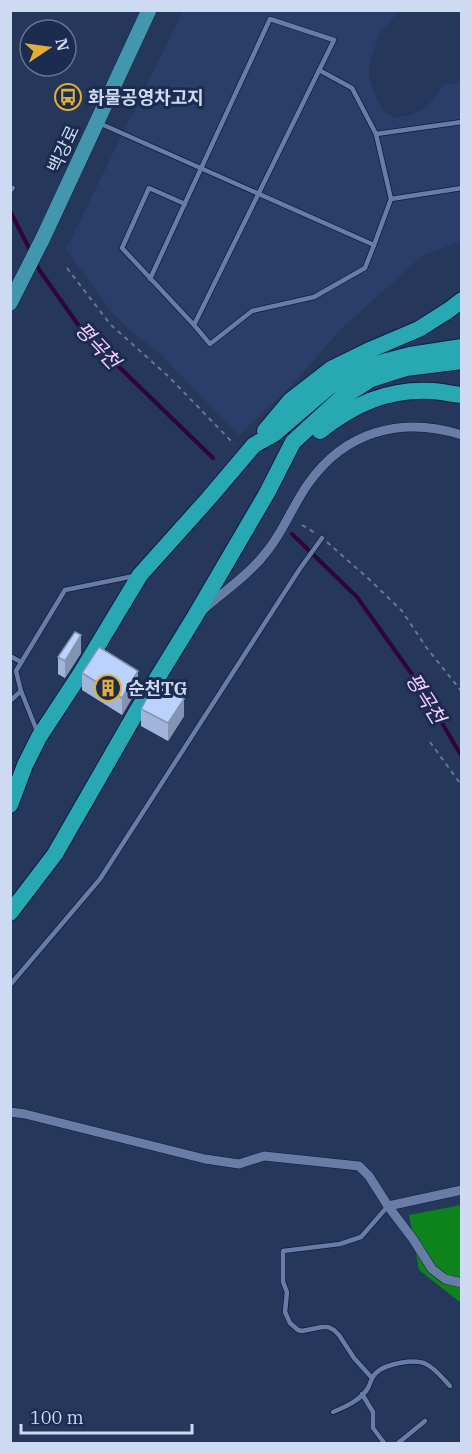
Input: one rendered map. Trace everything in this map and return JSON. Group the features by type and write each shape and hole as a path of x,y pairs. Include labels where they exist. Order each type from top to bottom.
{"highway":[{"path":"10,805 39,737 140,575 209,498 291,400 331,369 419,329 462,300"},
{"path":"254,445 274,434 329,387 368,366 410,355 462,347"},
{"path":"10,913 55,854 267,493 293,442 340,399 371,379 406,368 462,361"},
{"path":"281,465 339,416 370,400 401,392 432,391 462,395"}],"main road":[{"name":"백강로","path":"10,303 43,238 149,10"}],"street":[{"path":"194,618 259,561 307,485 324,463 346,446 370,435 394,428 426,427 462,435"},
{"path":"10,1112 25,1113 205,1159 239,1164 264,1156 359,1166 369,1176 432,1269 445,1279 462,1283"},
{"path":"388,1206 462,1191"}],"lane":[{"path":"150,279 270,19 334,40 194,325"},
{"path":"185,204 149,188 122,248 210,344 252,311 314,297 365,268 391,199 376,134 352,88 318,70"},
{"path":"97,122 374,245"},
{"path":"376,134 462,122"},
{"path":"391,199 462,188"},
{"path":"10,985 100,879 299,570 322,538"},
{"path":"39,737 21,691 16,671 65,590 140,575"},
{"path":"10,656 21,662"},
{"path":"10,701 21,691"},
{"path":"372,1378 334,1330 322,1326 302,1331 297,1330 290,1323 285,1312 287,1292 284,1282 283,1251 340,1244 361,1237 388,1206"},
{"path":"333,1412 349,1405 362,1394 377,1372 388,1365 423,1362 450,1386"},
{"path":"362,1394 373,1412 373,1428 385,1443"},
{"path":"397,1443 424,1421"}],"path":[{"path":"67,268 110,324 168,376 234,444"},
{"path":"302,525 322,538 402,611 426,647 462,692"},
{"path":"430,742 462,786"}],"shaded area":[{"path":"183,11 399,11 379,34 369,66 369,77 383,111 393,117 408,116 426,108 444,85 461,82 461,241 422,256 341,329 292,385 239,435 160,354 113,314 66,249"}],"green space":[{"path":"461,1205 461,1303 419,1270 409,1215"}],"building":[{"path":"75,632 81,635 65,661 58,657"},
{"path":"99,647 138,671 122,698 82,673"},
{"path":"156,682 184,699 168,723 141,709"}],"waterway":[{"name":"평곡천","path":"10,211 31,252"},
{"name":"평곡천","path":"35,262 84,333 213,458"},
{"name":"평곡천","path":"292,534 357,597 421,687 462,757"}],"place":[{"name":"화물공영차고지","path":"68,97"},
{"name":"순천TG","path":"108,688"}]}
